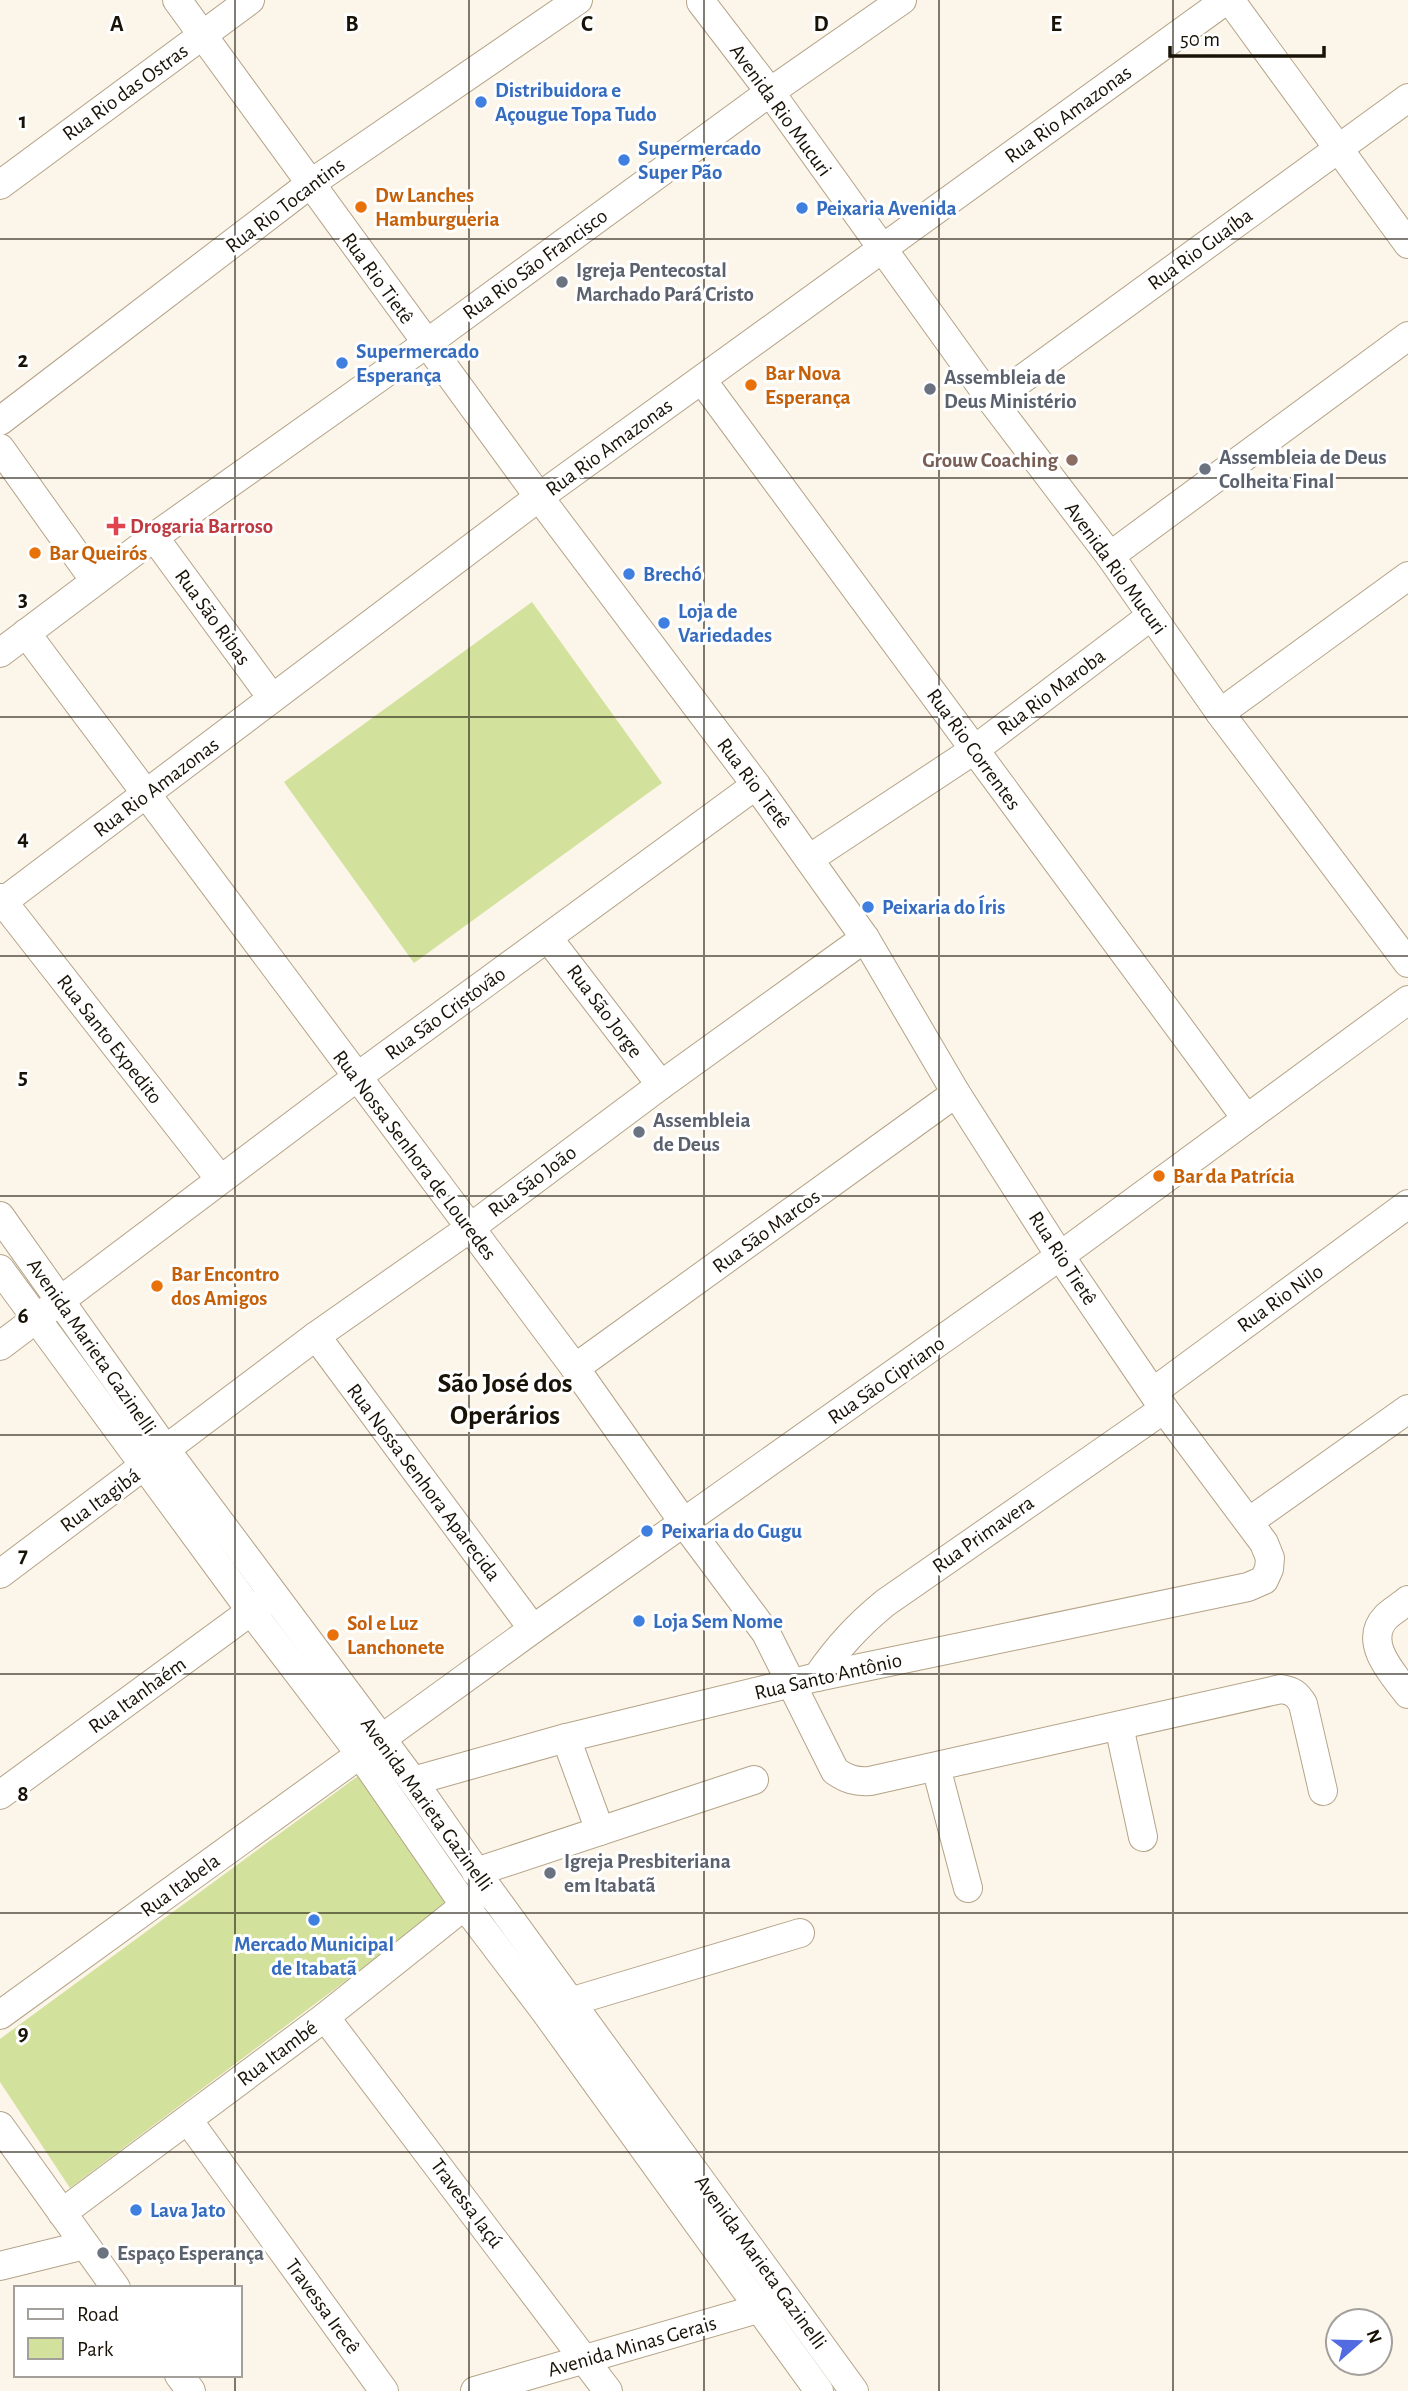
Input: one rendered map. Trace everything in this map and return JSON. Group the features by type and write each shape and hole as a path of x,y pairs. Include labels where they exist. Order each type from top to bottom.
{"street":[{"name":"Rua Rio Tietê","path":"177,0 538,498 756,785 865,939 956,1093 1060,1256 1158,1400 1264,1543 1270,1558 1269,1569 1264,1580 1248,1587"},
{"name":"Rua Rio das Ostras","path":"0,185 250,0"},
{"name":"Rua Rio Tocantins","path":"0,421 310,184 578,0"},
{"name":"Rua Rio São Francisco","path":"0,653 154,537 426,344 770,92 902,0"},
{"path":"1228,0 1408,244"},
{"name":"Rua Rio Amazonas","path":"1,901 538,498 1228,0"},
{"name":"Avenida Rio Mucuri","path":"700,1 770,92 992,401 1110,556 1220,713 1408,963"},
{"name":"Rua Rio Guaíba","path":"992,401 1408,98"},
{"path":"1110,556 1408,336"},
{"name":"Rua Rio Correntes","path":"702,380 1246,1118"},
{"path":"0,448 95,581"},
{"name":"Rua São Ribas","path":"154,537 272,698"},
{"path":"1220,713 1404,587"},
{"name":"Rua Rio Maroba","path":"809,859 974,750 1151,616"},
{"name":"Rua Nossa Senhora de Louredes","path":"26,633 575,1368 684,1523 766,1633 805,1680 835,1771 856,1782 870,1781 1282,1689 1298,1695 1303,1704 1323,1791"},
{"name":"Rua São Cristovão","path":"0,1346 357,1077 756,785"},
{"name":"Rua Santo Expedito","path":"1,901 220,1180"},
{"name":"Rua São Jorge","path":"548,937 661,1085"},
{"name":"Rua São João","path":"156,1458 316,1336 470,1228 661,1085 865,939"},
{"name":"Rua São Cipriano","path":"370,1746 1060,1256 1408,1000"},
{"name":"Rua São Marcos","path":"575,1368 956,1093"},
{"name":"Rua Rio Nilo","path":"1158,1400 1408,1205"},
{"name":"Avenida Marieta Gazinelli","path":"0,1216 61,1301 251,1611 370,1746 413,1781 570,2001 638,2117 762,2309 819,2391"},
{"name":"Avenida Marieta Gazinelli","path":"0,1269 37,1320 273,1594 370,1746 465,1906 544,2010 638,2117 788,2300 854,2391"},
{"name":"Rua Nossa Senhora Aparecida","path":"316,1336 533,1629"},
{"name":"Rua Primavera","path":"805,1680 862,1622 885,1603 1158,1400"},
{"path":"1250,1521 1408,1409"},
{"name":"Rua Itagibá","path":"0,1574 156,1458"},
{"name":"Rua Santo Antônio","path":"413,1781 566,1738 805,1680 1248,1587"},
{"name":"Rua Itanhaém","path":"0,1795 273,1594"},
{"path":"1408,1601 1384,1619 1378,1632 1377,1644 1382,1659 1408,1694"},
{"path":"1119,1726 1143,1837"},
{"path":"566,1738 600,1831"},
{"name":"Rua Itabela","path":"0,2015 370,1746"},
{"path":"936,1767 968,1888"},
{"path":"482,1880 600,1831 754,1780"},
{"name":"Rua Itambé","path":"62,2213 325,2017 465,1906 482,1880"},
{"path":"544,2010 800,1933"},
{"name":"Travessa Iaçú","path":"325,2017 608,2391"},
{"name":"Travessa Irecê","path":"188,2120 384,2391"},
{"path":"0,2126 115,2286"},
{"path":"0,2266 85,2245"},
{"name":"Avenida Minas Gerais","path":"475,2391 788,2300"}],"green space":[{"path":"532,602 662,783 414,963 284,782"},
{"path":"358,1776 448,1904 70,2188 0,2082 0,2039"}],"place":[{"name":"Distribuidora e Açougue Topa Tudo","path":"481,102"},
{"name":"Supermercado Super Pão","path":"624,160"},
{"name":"Dw Lanches Hamburgueria","path":"361,207"},
{"name":"Peixaria Avenida","path":"802,208"},
{"name":"Igreja Pentecostal Marchado Pará Cristo","path":"562,282"},
{"name":"Supermercado Esperança","path":"342,363"},
{"name":"Bar Nova Esperança","path":"751,385"},
{"name":"Assembleia de Deus Ministério","path":"930,389"},
{"name":"Grouw Coaching","path":"1072,460"},
{"name":"Assembleia de Deus Colheita Final","path":"1205,469"},
{"name":"Drogaria Barroso","path":"116,526"},
{"name":"Bar Queirós","path":"35,553"},
{"name":"Brechó","path":"629,574"},
{"name":"Loja de Variedades","path":"664,623"},
{"name":"Peixaria do Íris","path":"868,907"},
{"name":"Assembleia de Deus","path":"639,1132"},
{"name":"Bar da Patrícia","path":"1159,1176"},
{"name":"Bar Encontro dos Amigos","path":"157,1286"},
{"name":"Peixaria do Gugu","path":"647,1531"},
{"name":"Loja Sem Nome","path":"639,1621"},
{"name":"Sol e Luz Lanchonete","path":"333,1635"},
{"name":"Igreja Presbiteriana em Itabatã","path":"550,1873"},
{"name":"Mercado Municipal de Itabatã","path":"314,1920"},
{"name":"Lava Jato","path":"136,2210"},
{"name":"Espaço Esperança","path":"103,2253"}],"district":[{"name":"São José dos Operários","path":"505,1398"}]}
